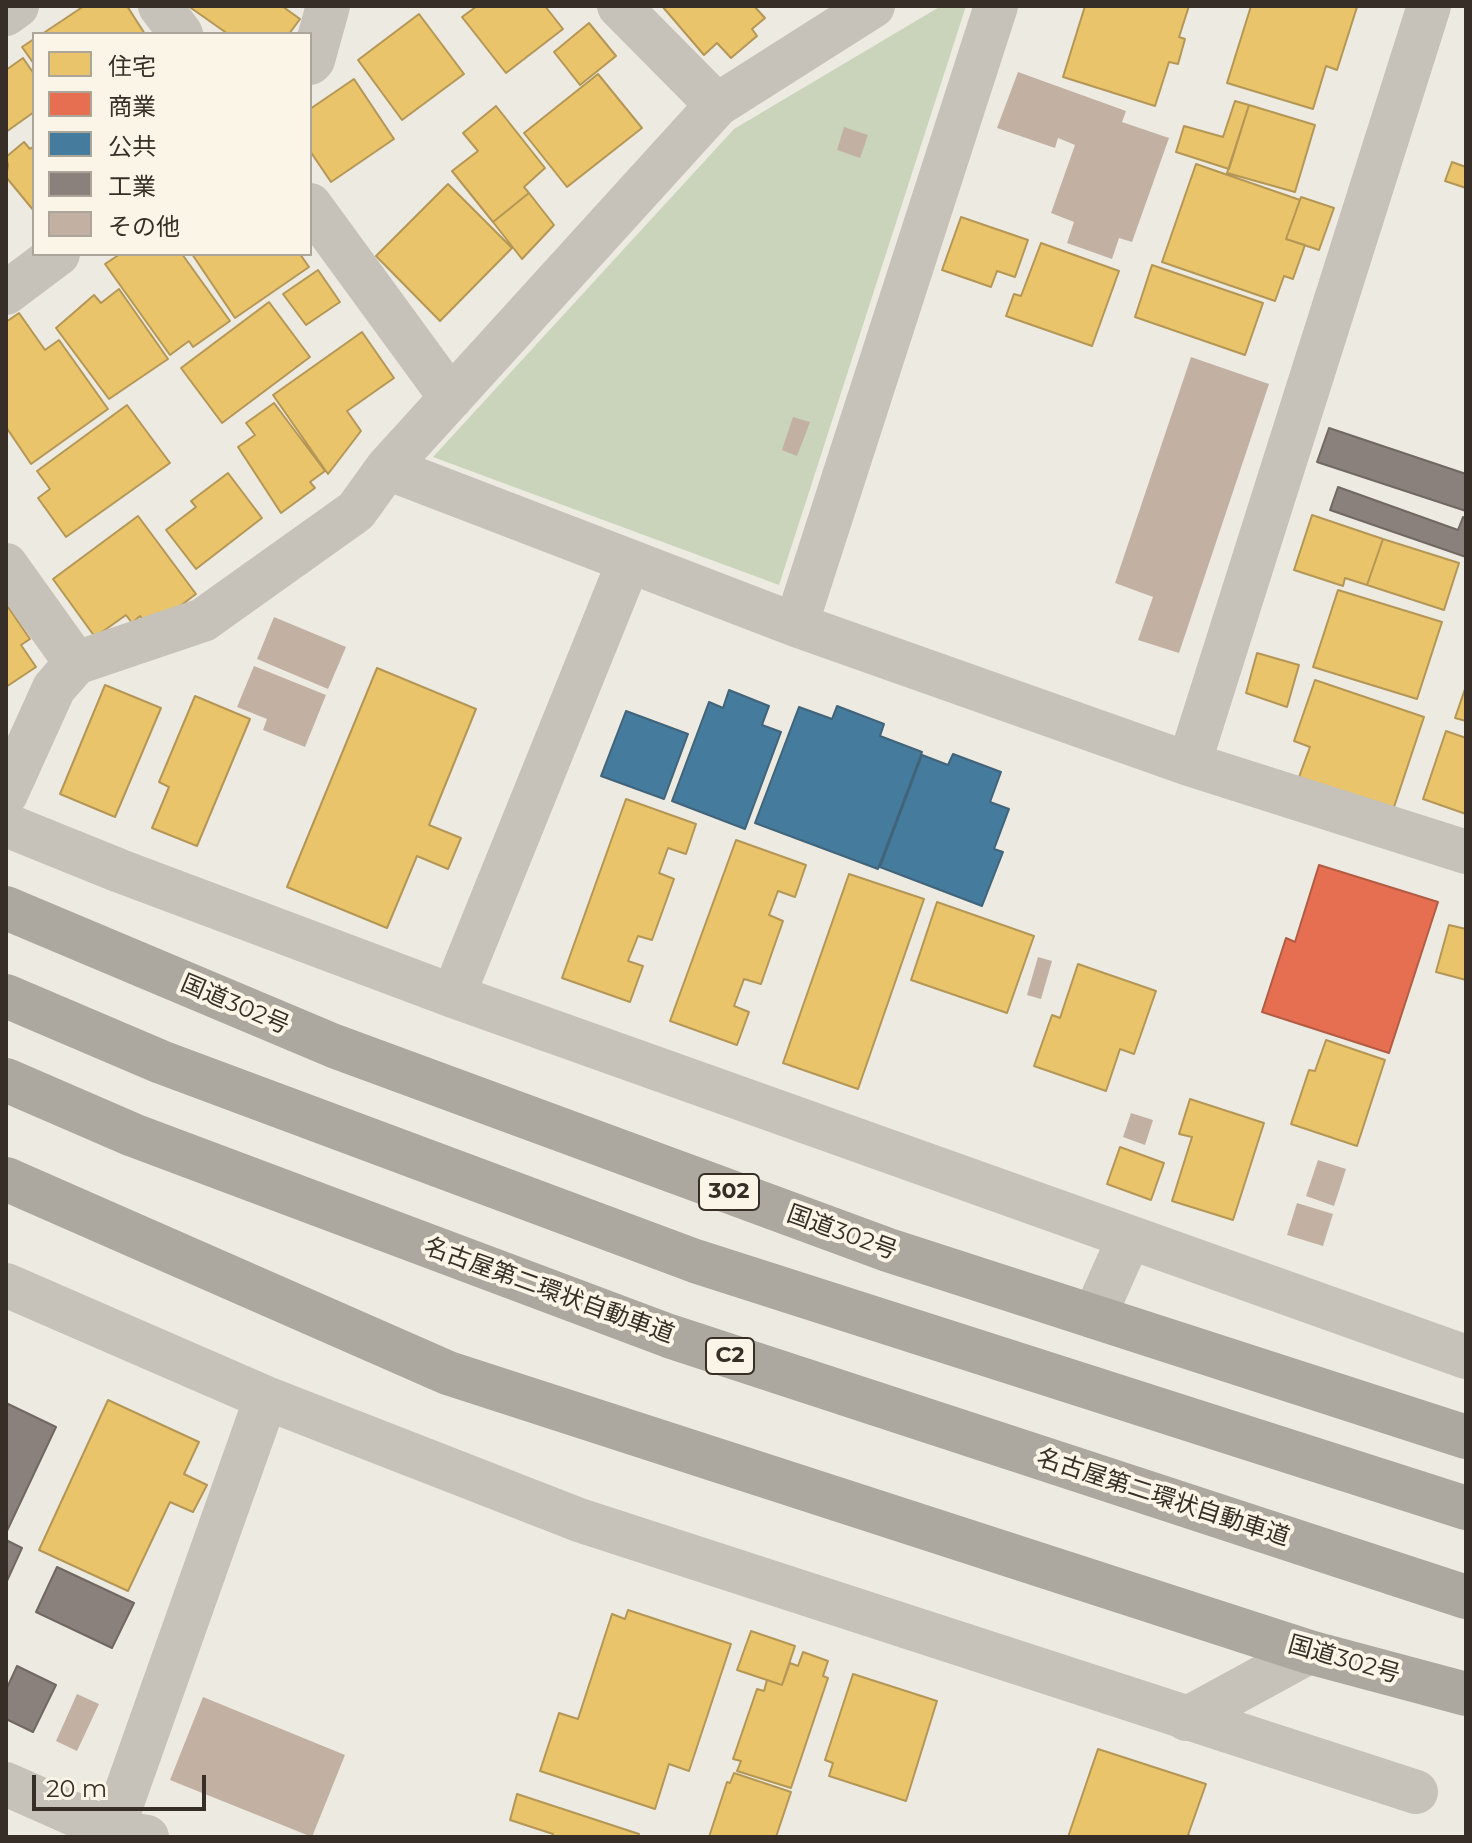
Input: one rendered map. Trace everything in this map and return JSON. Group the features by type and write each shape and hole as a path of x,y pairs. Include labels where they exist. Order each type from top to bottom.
{"highway":[{"name":"国道302号","path":"6,908 334,1046 888,1250 1466,1437"},
{"path":"6,996 161,1062 695,1261 1466,1508"},
{"name":"名古屋第二環状自動車道","path":"6,1080 133,1135 669,1336 1466,1597"},
{"name":"国道302号","path":"6,1179 448,1373 1309,1652 1466,1694"}],"street":[{"path":"6,14 17,6"},
{"path":"160,6 180,32"},
{"path":"312,61 328,6"},
{"path":"619,6 717,105"},
{"path":"6,794 54,688 76,663 203,620 356,511 387,468 717,105 873,6"},
{"path":"796,625 996,6"},
{"path":"1189,764 1429,6"},
{"path":"312,208 451,398"},
{"path":"6,293 55,256"},
{"path":"387,468 796,625 1189,764 1466,852"},
{"path":"453,996 629,561"},
{"path":"6,565 76,663"},
{"path":"6,825 453,996 1466,1357"},
{"path":"1094,1317 1129,1238"},
{"path":"6,1285 266,1398 579,1520 1416,1792"},
{"path":"6,1784 123,1835 266,1398"},
{"path":"1186,1719 1309,1652"}],"green space":[{"path":"941,6 966,6 779,585 433,457 734,129"}],"building: 住宅":[{"path":"84,6 127,6 144,32 45,32"},
{"path":"282,6 300,19 290,32 225,32 191,8"},
{"path":"477,6 545,6 563,29 506,73 462,17"},
{"path":"662,6 754,6 765,18 752,29 757,36 731,58 717,43 704,55"},
{"path":"1085,6 1189,6 1179,37 1185,39 1178,64 1169,62 1155,106 1063,77"},
{"path":"1251,6 1357,7 1337,70 1326,66 1313,109 1227,83"},
{"path":"419,14 464,74 402,120 358,60"},
{"path":"589,23 616,56 580,85 554,52"},
{"path":"32,40 32,61 22,47"},
{"path":"23,58 32,71 32,113 6,132 6,70"},
{"path":"598,74 642,128 567,187 524,133"},
{"path":"354,79 394,139 331,182 312,154 312,108"},
{"path":"1235,101 1249,105 1229,169 1176,152 1184,126 1223,137"},
{"path":"1249,105 1315,125 1295,192 1227,173"},
{"path":"496,106 545,168 524,187 529,193 493,222 452,171 478,151 463,133"},
{"path":"24,142 32,148 32,209 6,177 6,157"},
{"path":"1452,162 1466,167 1466,188 1445,181"},
{"path":"1196,164 1300,200 1286,239 1305,245 1293,279 1284,276 1275,301 1162,262"},
{"path":"448,184 512,248 440,321 376,256"},
{"path":"529,193 554,225 522,259 493,222"},
{"path":"1301,197 1334,208 1319,250 1286,239"},
{"path":"961,217 1028,240 1015,277 997,271 991,287 942,270"},
{"path":"1041,243 1119,271 1092,346 1006,316 1014,294 1021,296"},
{"path":"117,256 183,256 230,321 193,347 189,341 170,355 105,264"},
{"path":"193,256 301,256 309,267 235,318"},
{"path":"1152,265 1263,303 1245,355 1135,317"},
{"path":"318,270 340,302 306,325 283,294"},
{"path":"119,289 168,359 109,399 56,328 94,295 101,303"},
{"path":"269,302 310,357 222,423 181,368"},
{"path":"19,313 45,350 59,340 108,409 31,464 6,427 6,322"},
{"path":"362,332 394,378 347,411 361,431 328,474 273,395"},
{"path":"274,403 325,471 310,482 315,488 281,513 238,447 255,435 246,423"},
{"path":"127,405 170,463 66,537 38,498 50,489 37,471"},
{"path":"228,473 262,518 196,569 166,530 196,507 191,501"},
{"path":"1312,515 1383,539 1367,585 1345,578 1343,586 1294,570"},
{"path":"138,516 196,594 150,629 140,616 132,623 126,615 95,637 53,579"},
{"path":"1383,539 1459,563 1444,610 1367,585"},
{"path":"1338,590 1442,622 1417,699 1313,667"},
{"path":"6,604 30,639 21,645 36,667 6,687"},
{"path":"1257,653 1299,665 1287,707 1246,693"},
{"path":"377,668 476,709 429,825 461,838 448,869 417,856 387,928 287,887"},
{"path":"1315,680 1424,717 1393,810 1299,777 1310,747 1294,741"},
{"path":"105,685 161,708 115,817 60,794"},
{"path":"1466,686 1466,721 1455,718"},
{"path":"195,696 250,719 197,846 152,828 169,787 159,782"},
{"path":"1446,731 1466,738 1466,814 1423,799"},
{"path":"626,799 696,824 686,854 668,848 659,873 674,879 652,940 638,936 628,961 643,966 630,1002 562,978"},
{"path":"736,840 806,865 795,897 778,891 769,915 783,921 761,984 744,979 734,1006 749,1012 737,1045 670,1021"},
{"path":"849,874 924,899 858,1089 783,1063"},
{"path":"937,902 1034,936 1007,1013 911,980"},
{"path":"1449,925 1466,929 1466,980 1436,972"},
{"path":"1078,964 1156,991 1134,1054 1120,1049 1106,1091 1034,1066 1052,1015 1060,1018"},
{"path":"1326,1040 1385,1060 1357,1146 1291,1124 1309,1070 1315,1071"},
{"path":"1190,1099 1264,1123 1233,1220 1172,1201 1192,1137 1179,1134"},
{"path":"1120,1147 1164,1163 1151,1200 1107,1184"},
{"path":"108,1400 199,1442 184,1474 207,1485 193,1512 170,1502 128,1591 39,1550"},
{"path":"628,1610 731,1644 689,1771 669,1764 655,1809 540,1771 559,1713 578,1719 612,1614 625,1619"},
{"path":"751,1631 795,1646 782,1685 737,1670"},
{"path":"803,1652 828,1661 823,1676 828,1678 791,1788 737,1771 741,1761 733,1759 757,1689 764,1691 767,1680 782,1685 790,1663 798,1666"},
{"path":"853,1674 937,1701 906,1801 829,1776 833,1763 825,1760"},
{"path":"1098,1749 1206,1784 1188,1835 1193,1837 1068,1837"},
{"path":"734,1773 791,1792 776,1837 709,1837 727,1782 730,1783"},
{"path":"517,1794 639,1834 638,1837 552,1837 553,1834 510,1820"}],"building: 商業":[{"path":"1319,865 1438,902 1389,1053 1262,1012 1286,938 1295,942"}],"building: 公共":[{"path":"729,690 769,706 762,725 781,732 745,829 672,801 709,702 723,708"},
{"path":"837,706 884,724 880,736 922,752 878,869 755,823 799,707 832,719"},
{"path":"626,711 688,734 664,799 601,776"},
{"path":"953,754 1001,772 990,802 1009,809 994,849 1003,852 982,906 880,867 922,755 948,765"}],"building: 工業":[{"path":"1329,428 1466,474 1466,511 1317,462"},
{"path":"1338,487 1458,530 1463,517 1466,519 1466,557 1330,510"},
{"path":"6,1403 56,1427 6,1533"},
{"path":"6,1540 22,1548 6,1583"},
{"path":"57,1567 134,1603 112,1648 36,1612"},
{"path":"17,1666 56,1685 33,1732 6,1719 6,1690"}],"building: その他":[{"path":"1018,72 1126,111 1122,122 1169,138 1132,242 1119,238 1112,259 1067,243 1074,222 1051,213 1075,145 1058,138 1055,148 997,128"},
{"path":"844,127 868,135 860,158 837,150"},
{"path":"1191,357 1269,384 1179,653 1138,640 1153,597 1115,583"},
{"path":"793,417 810,422 797,456 782,450"},
{"path":"274,617 346,647 328,689 257,659"},
{"path":"254,666 326,695 305,747 263,730 267,719 237,707"},
{"path":"1038,957 1052,961 1041,999 1027,995"},
{"path":"1131,1113 1153,1120 1145,1145 1123,1137"},
{"path":"1318,1160 1346,1169 1334,1206 1306,1196"},
{"path":"1297,1203 1333,1214 1323,1246 1287,1235"},
{"path":"77,1694 99,1704 77,1751 56,1741"},
{"path":"203,1697 345,1755 312,1837 170,1780"}]}
